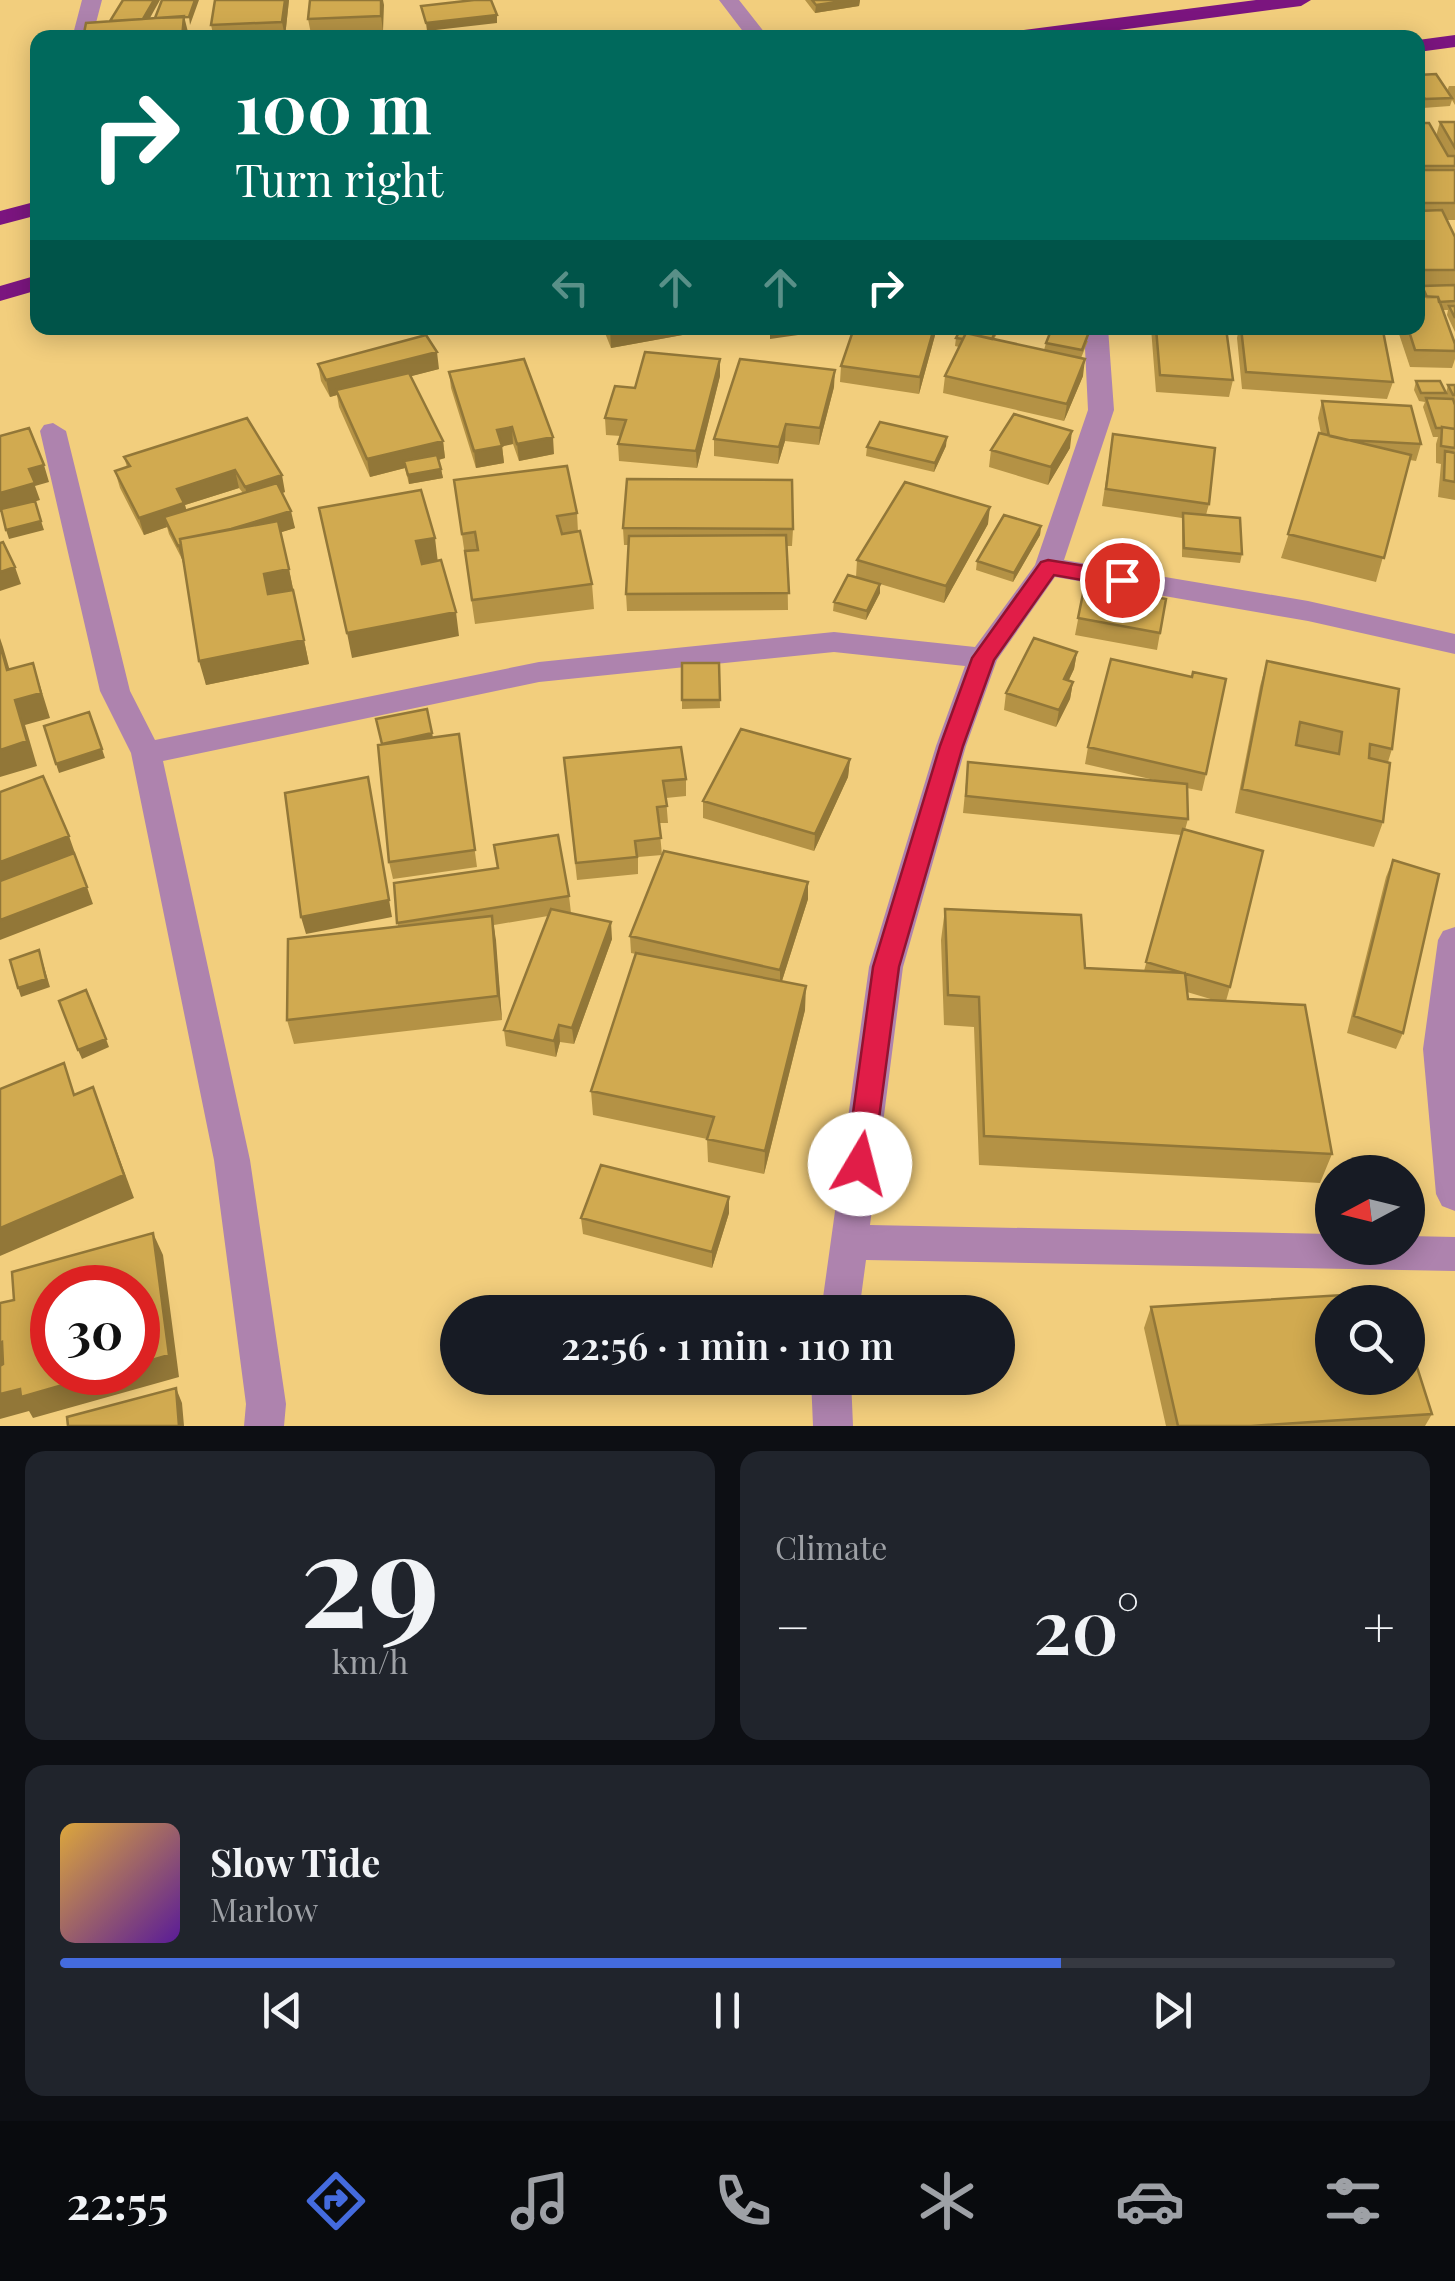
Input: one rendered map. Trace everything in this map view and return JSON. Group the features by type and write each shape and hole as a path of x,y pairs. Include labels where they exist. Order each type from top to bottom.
{"highway":[{"path":"1070,30 1301,0"},
{"path":"1425,45 1455,41"},
{"path":"0,218 30,210"},
{"path":"0,294 30,285"}],"street":[{"path":"84,30 92,0"},
{"path":"730,0 753,30"},
{"path":"842,1295 886,967 951,746 984,658 1048,567 1101,410 1096,335"},
{"path":"54,431 116,691 146,753 232,1160 266,1404 264,1426"},
{"path":"1048,567 1308,611 1455,644"},
{"path":"146,753 539,672 834,642 984,658"},
{"path":"1455,940 1441,1048 1455,1194"},
{"path":"849,1242 1455,1254"},
{"path":"832,1395 833,1426"}],"building":[{"path":"123,0 154,0 143,19 110,21"},
{"path":"162,0 195,0 189,17 155,18"},
{"path":"215,0 285,0 282,22 211,25"},
{"path":"310,0 381,0 381,16 308,19"},
{"path":"491,0 497,15 426,23 421,6"},
{"path":"812,0 851,0 816,5"},
{"path":"184,16 183,30 85,30 86,23"},
{"path":"1436,74 1452,98 1425,99 1425,75"},
{"path":"1440,122 1455,122 1455,148"},
{"path":"1425,123 1429,123 1448,156 1455,156 1455,166 1425,166"},
{"path":"1425,170 1455,170 1455,203 1425,203"},
{"path":"1442,210 1455,237 1455,270 1425,270 1425,211"},
{"path":"1455,285 1455,301 1439,302 1438,297 1427,297 1425,286"},
{"path":"1425,296 1438,297 1455,351 1415,350 1410,335 1425,335"},
{"path":"426,335 437,352 326,380 318,364"},
{"path":"852,335 932,335 920,377 841,366"},
{"path":"965,335 1085,359 1067,404 945,376"},
{"path":"1049,335 1088,335 1082,350 1046,343"},
{"path":"1157,335 1227,335 1233,380 1160,375"},
{"path":"1242,335 1384,335 1393,382 1246,372"},
{"path":"645,352 720,359 696,451 618,444 626,420 605,418 615,386 635,388"},
{"path":"524,359 553,437 517,444 512,427 497,430 502,446 474,451 449,372"},
{"path":"740,359 835,370 820,428 786,424 779,447 714,439"},
{"path":"409,373 443,441 367,459 336,390"},
{"path":"1416,381 1440,381 1446,393 1421,393"},
{"path":"1426,398 1453,399 1455,429 1436,428"},
{"path":"1322,401 1411,406 1421,444 1329,436"},
{"path":"1014,414 1072,431 1051,467 991,450"},
{"path":"247,418 282,475 245,487 235,470 177,489 184,503 139,518 115,471 130,466 124,457"},
{"path":"880,422 947,437 935,463 867,447"},
{"path":"1442,427 1455,429 1455,448 1441,446"},
{"path":"29,428 44,465 29,469 35,483 0,493 0,436"},
{"path":"1319,433 1411,455 1384,558 1288,534"},
{"path":"1113,434 1215,448 1209,504 1106,489"},
{"path":"1445,451 1455,453 1455,482 1444,480"},
{"path":"437,455 441,469 408,475 404,461"},
{"path":"567,466 577,513 557,516 562,534 580,531 592,584 472,600 465,551 478,550 475,532 462,534 454,480"},
{"path":"627,479 792,480 793,529 623,528"},
{"path":"905,482 990,507 946,586 857,560"},
{"path":"277,483 291,511 180,539 178,546 164,517"},
{"path":"421,490 435,538 416,541 422,564 441,560 456,612 347,633 319,508"},
{"path":"35,501 41,521 6,530 1,509"},
{"path":"1183,513 1240,518 1242,554 1184,548"},
{"path":"1004,515 1041,526 1014,573 977,561"},
{"path":"278,521 289,569 264,574 268,594 293,590 304,640 199,661 180,539"},
{"path":"786,535 789,593 626,594 629,536"},
{"path":"3,542 15,567 0,572 0,543"},
{"path":"848,575 880,584 867,611 834,602"},
{"path":"1085,584 1166,599 1160,633 1078,618"},
{"path":"1034,638 1077,652 1064,679 1073,682 1059,710 1006,693"},
{"path":"0,644 7,670 33,663 41,693 15,700 27,741 0,750"},
{"path":"1111,659 1192,677 1193,672 1226,679 1206,774 1088,747"},
{"path":"1267,661 1399,689 1392,749 1370,744 1369,758 1390,763 1383,822 1242,789","holes":["1300,722 1342,732 1339,754 1296,745"]},
{"path":"682,663 719,663 720,700 682,700"},
{"path":"427,709 432,733 382,744 376,719"},
{"path":"89,712 102,749 56,764 44,726"},
{"path":"741,729 850,759 815,834 703,801"},
{"path":"459,734 475,850 389,862 378,745"},
{"path":"681,747 686,779 663,781 667,806 657,807 661,838 635,841 637,857 576,863 564,758"},
{"path":"968,762 1187,784 1188,819 966,796"},
{"path":"43,776 69,836 0,862 0,792"},
{"path":"368,777 389,900 301,917 285,793"},
{"path":"1183,829 1263,851 1230,987 1146,962"},
{"path":"558,835 569,896 397,923 394,883 498,868 494,845"},
{"path":"664,851 808,882 780,970 630,936"},
{"path":"74,853 87,887 0,920 0,881"},
{"path":"1393,860 1439,874 1403,1033 1354,1016"},
{"path":"551,909 611,922 572,1028 559,1025 554,1041 504,1030"},
{"path":"945,909 1081,915 1085,968 1185,973 1188,999 1305,1005 1332,1154 984,1136 979,997 948,995"},
{"path":"492,916 498,996 287,1020 288,939"},
{"path":"39,950 46,979 18,988 10,960"},
{"path":"636,953 806,986 765,1151 707,1139 714,1117 591,1091"},
{"path":"86,990 106,1039 78,1050 59,1001"},
{"path":"64,1063 74,1095 93,1087 124,1175 0,1228 0,1089"},
{"path":"601,1165 729,1197 712,1252 581,1218"},
{"path":"153,1233 157,1265 37,1265"},
{"path":"30,1267 30,1394 21,1397 20,1389 0,1394 0,1303 14,1300 12,1272"},
{"path":"160,1286 169,1355 160,1358"},
{"path":"1315,1297 1315,1395 1425,1392 1432,1414 1251,1426 1178,1426 1151,1307"},
{"path":"176,1388 179,1426 68,1426 67,1417"}],"route":[{"path":"860,1164 886,967 951,746 984,658 1048,567 1122,580"}]}
